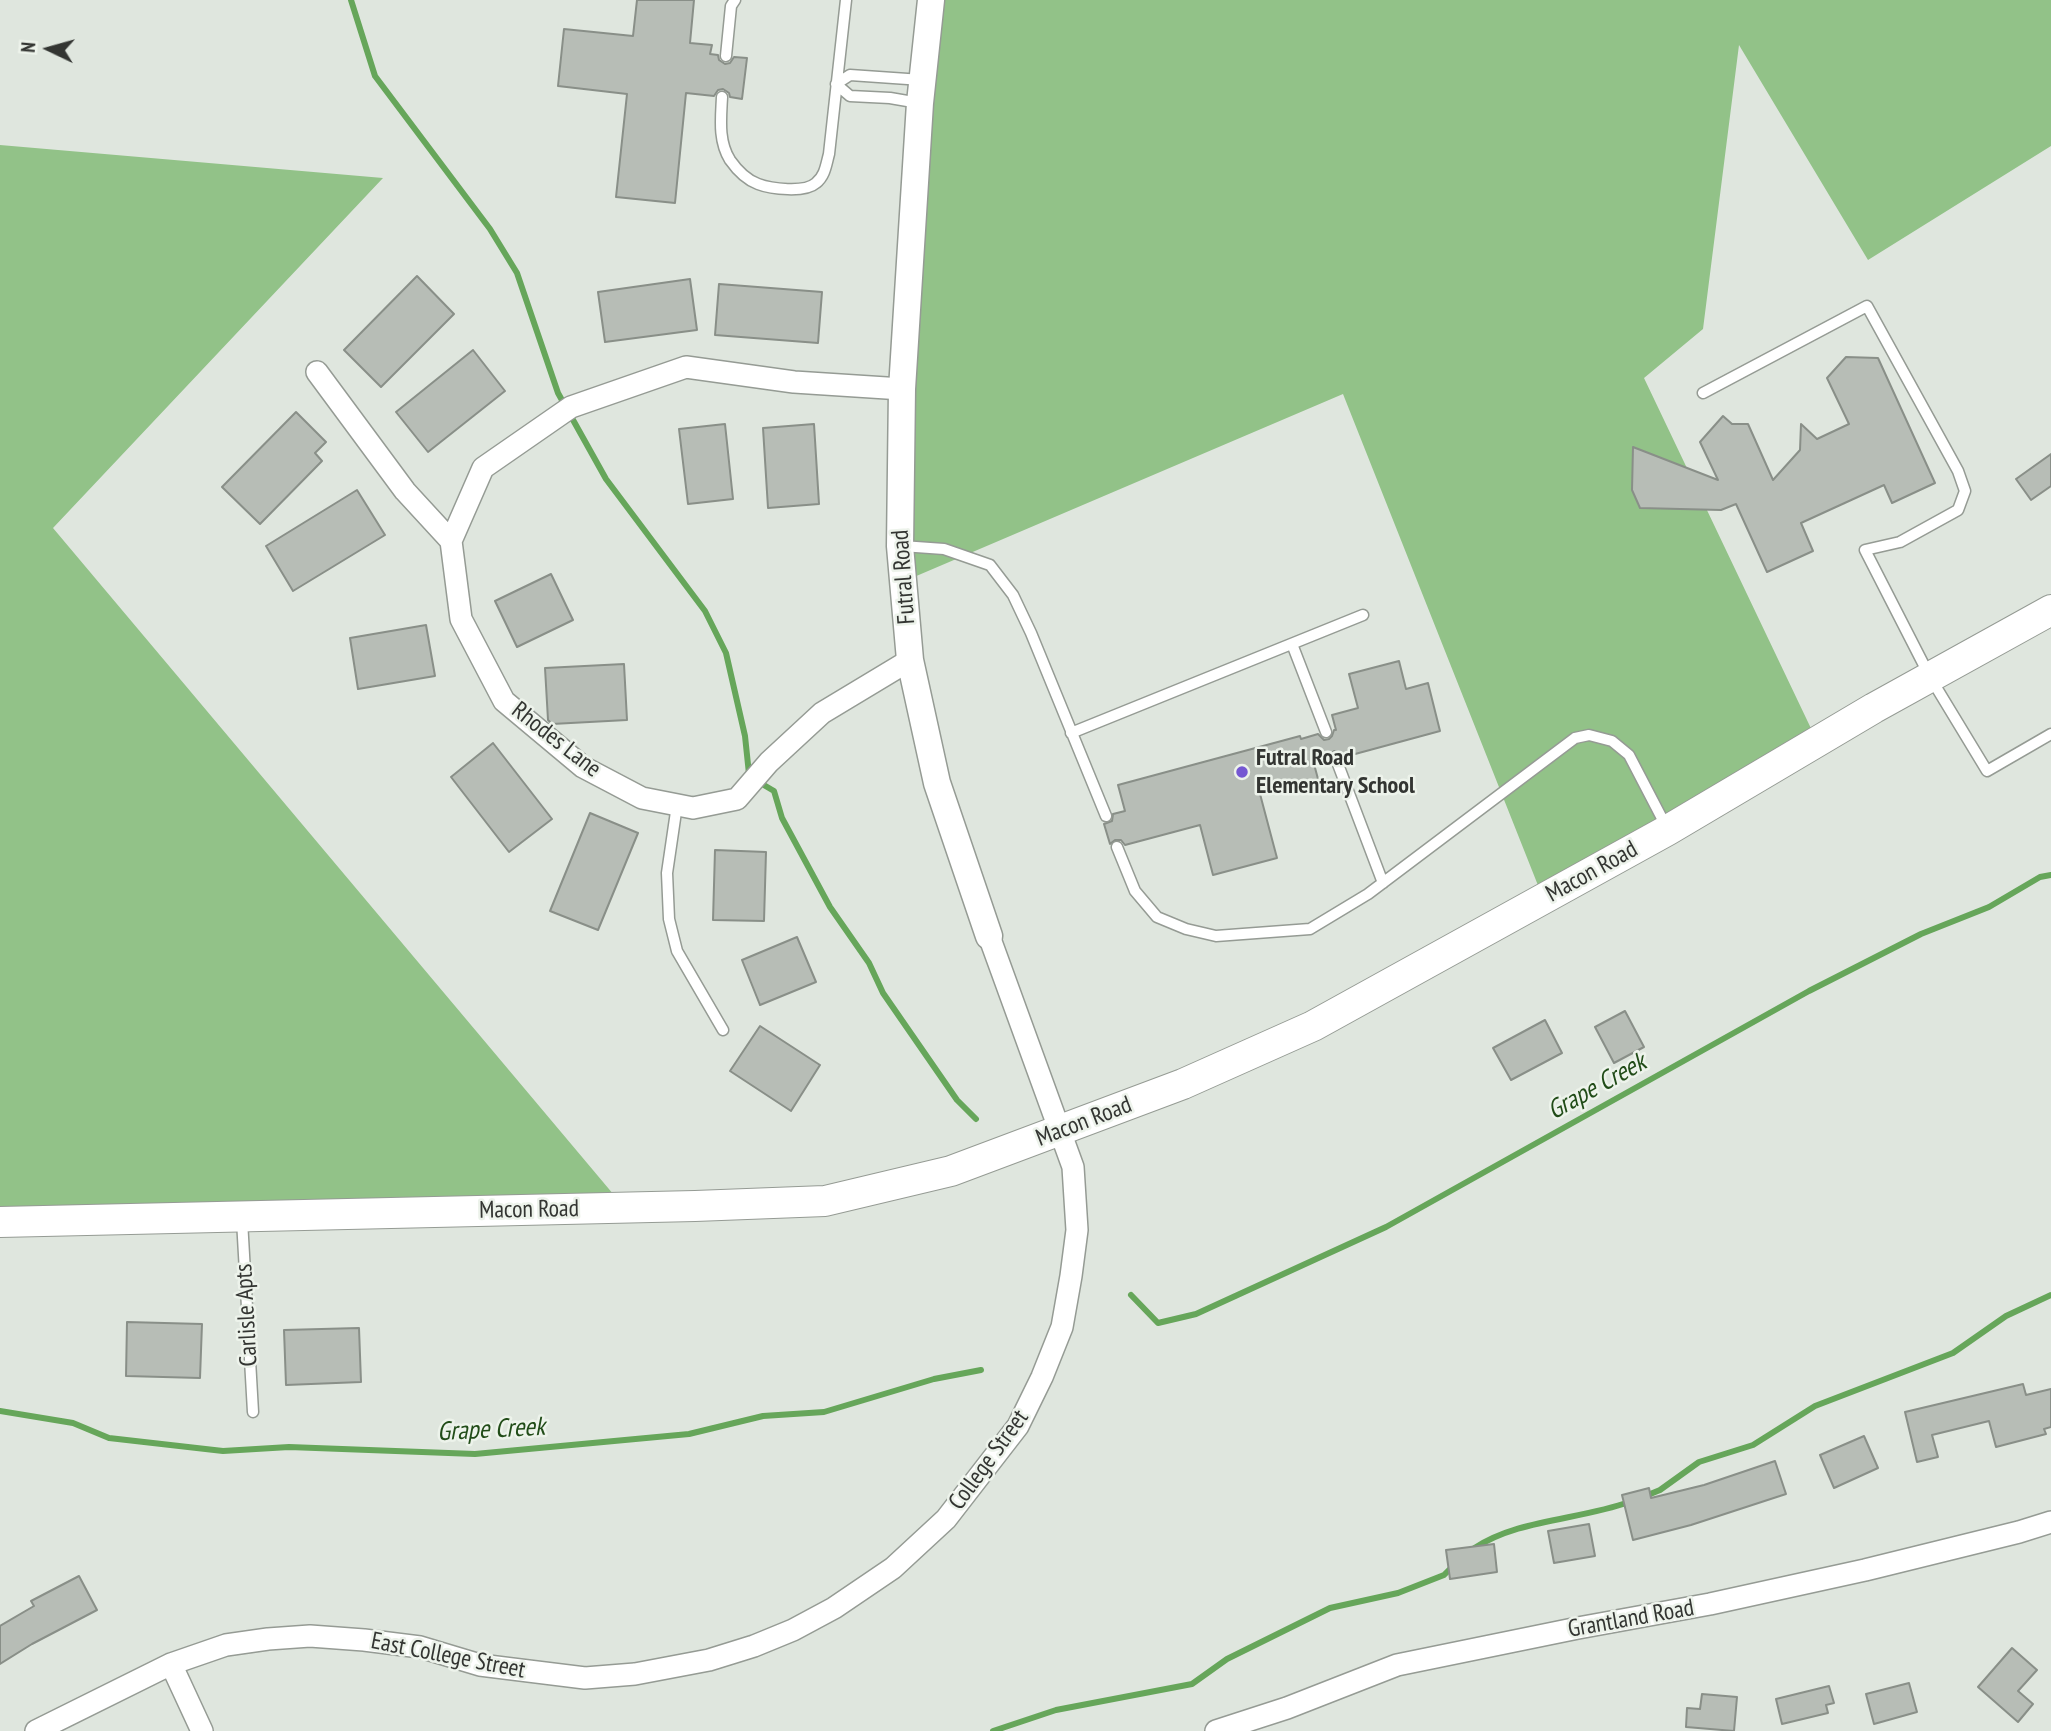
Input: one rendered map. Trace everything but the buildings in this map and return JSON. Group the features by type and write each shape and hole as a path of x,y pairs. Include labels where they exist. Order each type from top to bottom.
{"main road":[{"name":"Macon Road","path":"0,1223 825,1201 951,1171 1183,1084 1313,1026 1668,830 1930,677 2051,610"}],"street":[{"name":"Futral Road","path":"931,0 921,92 902,389 900,546 910,660 937,783 989,936 1061,1131"},
{"path":"317,372 405,491 451,541 483,468 571,407 686,367 794,382 902,389"},
{"name":"Rhodes Lane","path":"451,541 461,619 504,701 583,767 642,798 693,808 737,799 769,762 822,713 910,660"},
{"name":"College Street","path":"709,1660 793,1630 834,1608 892,1568 946,1519 1018,1426 1042,1377 1062,1326 1072,1276 1077,1230 1076,1194 1073,1167 1061,1131"},
{"name":"Grantland Road","path":"1216,1731 1287,1708 1397,1665 1710,1604 1865,1570 2051,1522"},
{"name":"East College Street","path":"36,1731 171,1664 226,1645 310,1636 420,1647 480,1665 585,1678 635,1674 709,1660"},
{"path":"171,1664 202,1731"}],"lane":[{"path":"726,56 731,6 735,0"},
{"path":"722,97 720,134 729,158 744,176 757,184 777,189 813,186 823,176 829,154 846,0"},
{"path":"836,84 850,75 921,92"},
{"path":"836,84 850,96 890,98 921,92"},
{"path":"1703,393 1867,306 1958,471 1965,491 1958,510 1900,542 1865,550 1930,677 1987,771 2051,734"},
{"path":"900,546 944,549 990,565 1013,595 1106,816"},
{"path":"1072,733 1363,615"},
{"path":"1292,643 1326,732"},
{"path":"1117,847 1135,891 1157,917 1186,929 1216,936 1310,929 1368,894 1575,738 1589,734 1612,741 1629,755 1668,830"},
{"path":"1336,759 1383,883"},
{"path":"677,805 667,873 669,919 677,951 723,1030"},
{"name":"Carlisle Apts","path":"242,1217 253,1412"}],"green space":[{"path":"939,0 2051,0 2051,146 1868,260 1739,45 1703,329 1644,378 1817,741 1545,903 1343,394 907,580 918,242"},
{"path":"0,145 383,178 53,528 635,1220 0,1234"}],"waterway":[{"path":"351,0 375,76 490,229 517,273 558,393 606,479 705,611 726,653 745,736 749,774"},
{"path":"757,781 774,791 782,818 830,907 869,963 883,993 957,1100 976,1119"},
{"name":"Grape Creek","path":"1131,1295 1158,1323 1196,1314 1386,1227 1809,991 1921,934 1989,907 2040,877 2051,875"},
{"path":"1643,1497 1660,1490 1699,1462 1753,1445 1815,1406 1953,1353 2006,1316 2051,1295"},
{"name":"Grape Creek","path":"0,1411 73,1423 109,1438 223,1451 289,1447 475,1454 689,1434 763,1416 824,1412 934,1379 981,1370"},
{"path":"1473,1549 1509,1532 1629,1502"},
{"path":"993,1731 1056,1710 1192,1684 1227,1659 1330,1608 1398,1593 1444,1575 1454,1565"}],"place":[{"name":"Futral Road Elementary School","path":"1242,772"}]}
